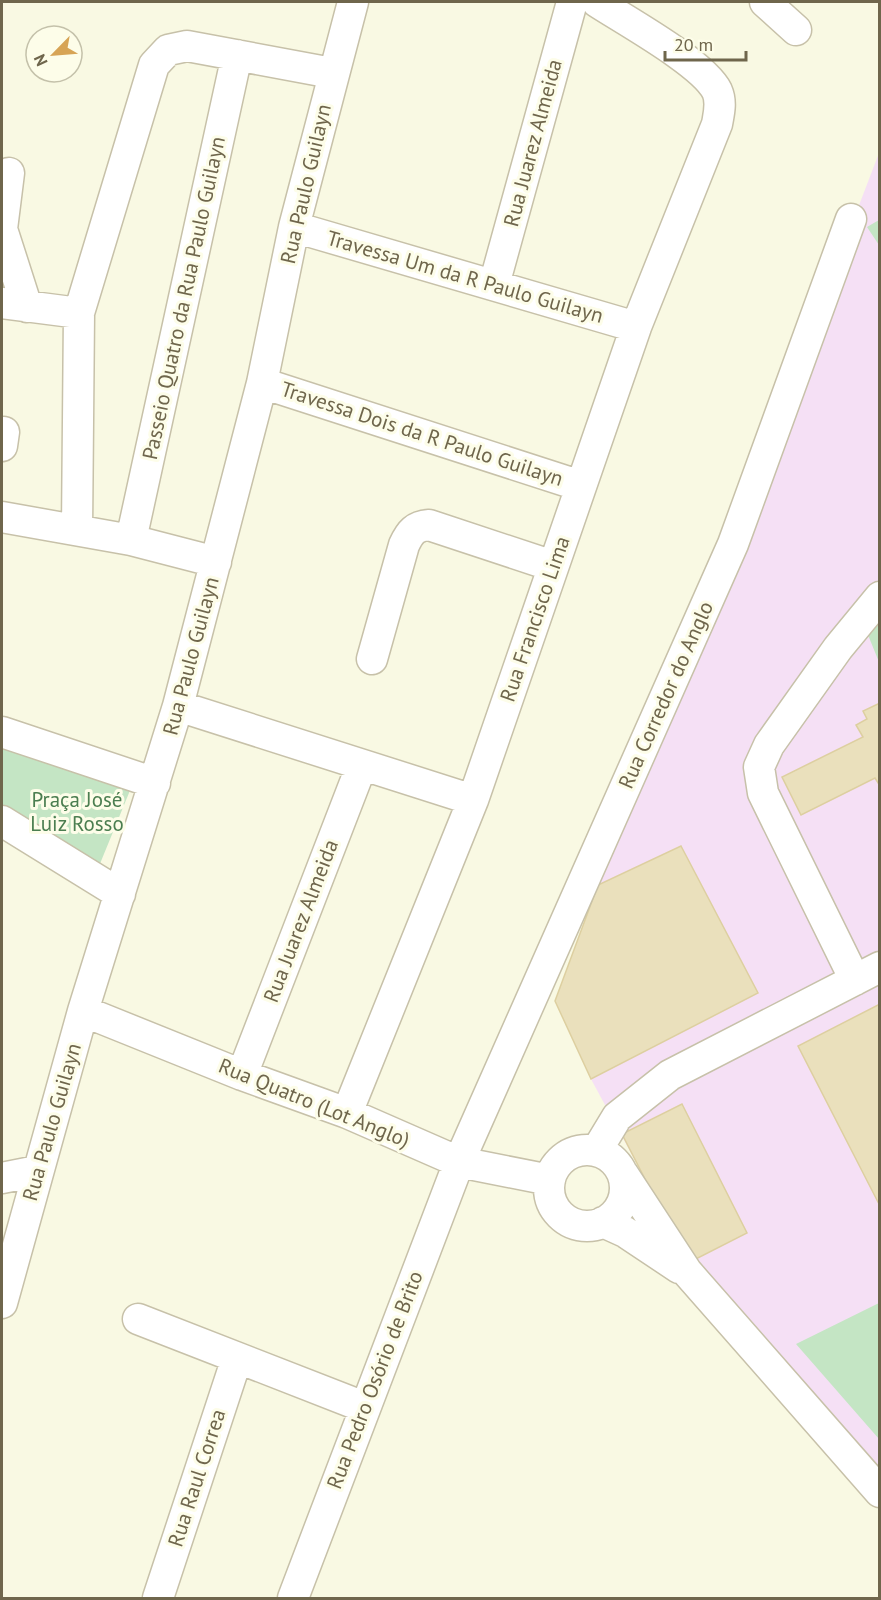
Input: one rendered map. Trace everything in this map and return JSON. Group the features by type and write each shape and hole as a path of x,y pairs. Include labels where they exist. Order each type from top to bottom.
{"street":[{"name":"Rua Paulo Guilayn","path":"2,1303 9,1242 37,1171 83,1011 178,706 262,383 294,227 352,2"},
{"name":"Rua Juarez Almeida","path":"494,285 572,2"},
{"name":"Rua Francisco Lima","path":"347,1113 473,800 636,327 717,124 720,109 718,93 706,74 597,2"},
{"path":"765,2 796,30"},
{"path":"77,530 79,313 154,65 168,50 188,45 332,73"},
{"name":"Passeio Quatro da Rua Paulo Guilayn","path":"131,540 237,56"},
{"path":"9,173 3,229 14,305 79,313"},
{"name":"Rua Corredor do Anglo","path":"459,1162 733,544 851,219"},
{"name":"Travessa Um da R Paulo Guilayn","path":"294,227 636,327"},
{"name":"Travessa Dois da R Paulo Guilayn","path":"262,383 581,486"},
{"path":"2,517 131,540 216,562"},
{"path":"372,658 404,545 409,534 418,526 429,525 553,566"},
{"path":"597,1150 617,1117 670,1075 867,973 763,793 759,767 769,745 831,657 879,597"},
{"path":"178,706 361,767 473,800"},
{"path":"2,732 155,783"},
{"name":"Rua Juarez Almeida","path":"242,1075 361,767"},
{"path":"2,821 120,894"},
{"name":"Rua Quatro (Lot Anglo)","path":"83,1011 242,1075 347,1113 459,1162 550,1180"},
{"path":"623,1174 624,1197 612,1216 603,1222 580,1225 560,1214 549,1192 554,1168 567,1155 584,1149 597,1150 617,1163 687,1272 879,1492"},
{"name":"Rua Pedro Osório de Brito","path":"293,1599 364,1407 459,1162"},
{"path":"2,1178 37,1171"},
{"path":"603,1222 625,1233 687,1272"},
{"path":"138,1318 364,1407"},
{"name":"Rua Raul Correa","path":"158,1599 237,1358"}],"shaded area":[{"path":"879,153 879,1474 693,1268 591,1079 555,1001"}],"green space":[{"path":"879,220 879,245 867,227"},
{"path":"879,624 879,662 868,635"},
{"name":"Praça José Luiz Rosso","path":"2,742 131,788 97,871 2,810"},
{"path":"879,1303 879,1439 796,1344"}],"building":[{"path":"880,703 880,786 875,778 801,815 782,777 863,737 856,725 867,719 863,711"},
{"path":"681,846 758,993 591,1079 555,1001 598,885"},
{"path":"880,1004 880,1206 798,1046"},
{"path":"682,1104 747,1233 688,1263 622,1134"}]}
